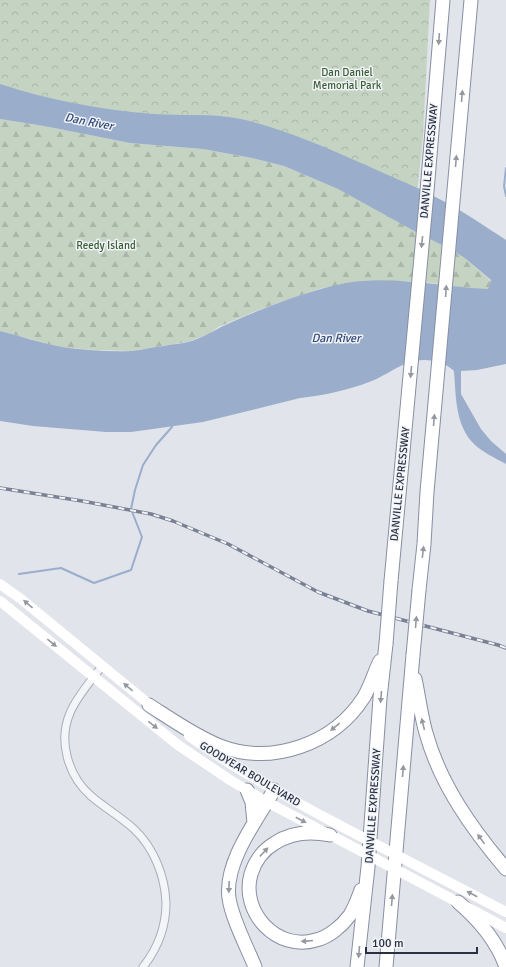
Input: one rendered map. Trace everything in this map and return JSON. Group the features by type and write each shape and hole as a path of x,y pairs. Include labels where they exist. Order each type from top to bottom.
{"highway":[{"name":"DANVILLE EXPRESSWAY","path":"357,967 367,875 391,581 443,0"},
{"path":"386,967 471,0"},
{"path":"149,705 208,741 221,746 238,751 255,753 272,753 289,750 321,738 344,720 363,697 372,681 386,646"},
{"path":"413,660 426,733 442,775 469,821 485,844 506,869"},
{"path":"247,790 252,802 254,823"},
{"path":"255,967 233,911 229,898 229,885 236,858 254,823 274,790"},
{"path":"333,836 312,832 293,835 280,840 263,852 252,869 248,886 251,904 260,921 270,931 283,938 300,942 317,940 334,931 350,915 367,875"},
{"path":"458,902 486,930 497,946 506,967"},
{"path":"390,928 394,936 393,967"}],"main road":[{"name":"GOODYEAR BOULEVARD","path":"0,584 21,599 149,705 197,742 234,767 337,824 506,912"},
{"name":"GOODYEAR BOULEVARD","path":"0,601 178,745 204,763 267,802 506,928"}],"street":[{"path":"102,666 75,703 65,732 65,743 70,767 82,786 91,796 134,829 151,851 160,869 166,894 164,923 154,950 143,967"}],"green space":[{"name":"Dan Daniel Memorial Park","path":"0,0 430,0 423,135 417,195 102,111 0,91"},
{"name":"Reedy Island","path":"0,119 130,143 203,149 252,158 284,166 338,189 454,251 466,259 491,281 488,290 409,281 377,281 322,288 261,309 218,327 209,334 187,342 131,351 60,347 0,331"}],"water":[{"name":"Dan River","path":"0,84 37,95 95,107 154,114 230,117 274,128 321,146 426,192 461,211 506,240 506,364 477,370 461,371 461,394 481,429 491,441 506,454 506,464 481,450 468,436 463,428 458,410 454,371 444,364 431,360 418,360 411,362 400,366 374,380 344,390 300,398 203,422 131,432 106,432 33,426 0,421 0,331 62,347 131,351 194,340 226,324 274,305 317,290 346,283 381,280 488,289 491,280 454,251 338,189 284,166 252,158 203,149 130,143 0,119"}],"waterway":[{"path":"506,168 504,186 506,196"},
{"path":"19,574 61,568 94,583 131,570 142,537 131,509 135,490 143,465 156,445 172,427 171,425"}],"railway":[{"path":"0,488 151,514 173,521 228,544 318,592 368,611 506,648"}]}
